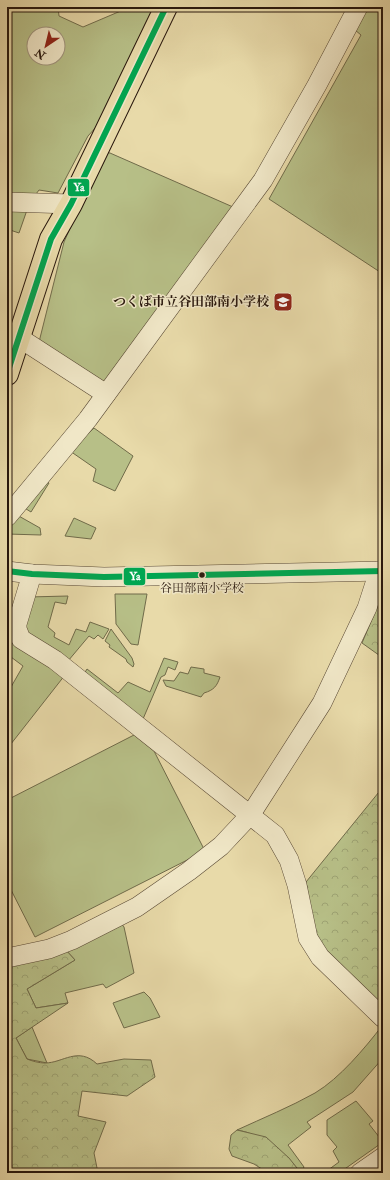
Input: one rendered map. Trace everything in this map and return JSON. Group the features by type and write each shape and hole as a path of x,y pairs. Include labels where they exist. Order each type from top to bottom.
{"main road":[{"path":"7,374 51,239 71,204 166,7"}],"street":[{"path":"7,517 106,394 263,180 317,85 358,7"},
{"path":"7,202 71,204"},
{"path":"18,337 106,394"},
{"path":"7,571 32,574 104,577 381,571 367,608 322,703 252,814 216,850 189,871 137,907 72,940 49,949 7,958"},
{"path":"32,574 14,635 55,660 252,814 275,835 289,860 297,885 308,938 320,957 383,1018"},
{"path":"360,1173 383,1158"}],"green space":[{"path":"7,7 58,7 59,16 83,27 123,10 124,7 157,7 97,126 88,136 58,193 39,190 36,194 7,193"},
{"path":"366,7 383,7 383,274 269,199 361,35 355,30"},
{"path":"104,152 110,153 233,207 106,383 39,342 64,242"},
{"path":"7,210 27,210 19,233 7,229"},
{"path":"94,428 133,456 115,491 93,481 96,469 70,451"},
{"path":"45,481 49,483 31,512 23,507"},
{"path":"17,515 40,528 41,535 7,534 7,525"},
{"path":"74,518 96,528 91,539 65,536"},
{"path":"383,593 383,658 362,643"},
{"path":"115,594 147,594 138,645 131,644 116,624"},
{"path":"68,596 66,604 55,602 48,627 55,633 54,637 69,645 76,629 86,632 90,622 109,629 103,639 98,635 94,639 89,636 68,661 21,630 28,597"},
{"path":"111,629 132,658 134,664 133,667 127,662 126,659 109,647 110,645 105,641"},
{"path":"12,641 65,675 7,749 7,694 23,666 7,654"},
{"path":"164,658 178,662 175,670 168,667 165,675 161,677 143,719 84,674 87,669 118,693 128,682 150,692"},
{"path":"191,667 204,669 204,673 220,677 215,687 204,693 201,697 166,686 163,680 174,681 180,672 188,674"},
{"path":"134,735 154,751 205,851 35,937 7,882 7,800"},
{"path":"383,787 383,1006 339,967 320,942 311,913 306,882"},
{"path":"121,923 124,927 134,973 106,988 103,984 65,993 68,1003 36,1008 27,989 75,960 65,949"},
{"path":"65,949 75,960 27,989 36,1008 68,1003 16,1038 27,1059 45,1063 83,1056 97,1064 124,1059 151,1060 155,1077 127,1096 82,1091 78,1116 106,1122 94,1153 98,1173 7,1173 7,964"},
{"path":"144,992 150,998 160,1017 124,1028 113,1003"},
{"path":"382,1026 383,1058 353,1092 307,1122 311,1127 288,1145 304,1167 303,1169 306,1173 301,1173 281,1152 264,1140 246,1132 237,1130 296,1103 324,1087 351,1062"},
{"path":"32,1027 47,1063 27,1059 16,1038"},
{"path":"356,1101 373,1121 369,1124 383,1142 339,1173 324,1173 339,1162 333,1151 337,1147 327,1135 327,1120"},
{"path":"237,1130 266,1137 289,1158 301,1173 268,1173 254,1164 232,1156 229,1149 231,1135"}],"transit line":[{"name":"Ya","path":"7,374 51,239 71,204 166,7"},
{"name":"Ya","path":"7,571 32,574 104,577 383,571"}],"place":[{"name":"つくば市立谷田部南小学校","path":"283,302"},
{"name":"谷田部南小学校","path":"202,575"}]}
